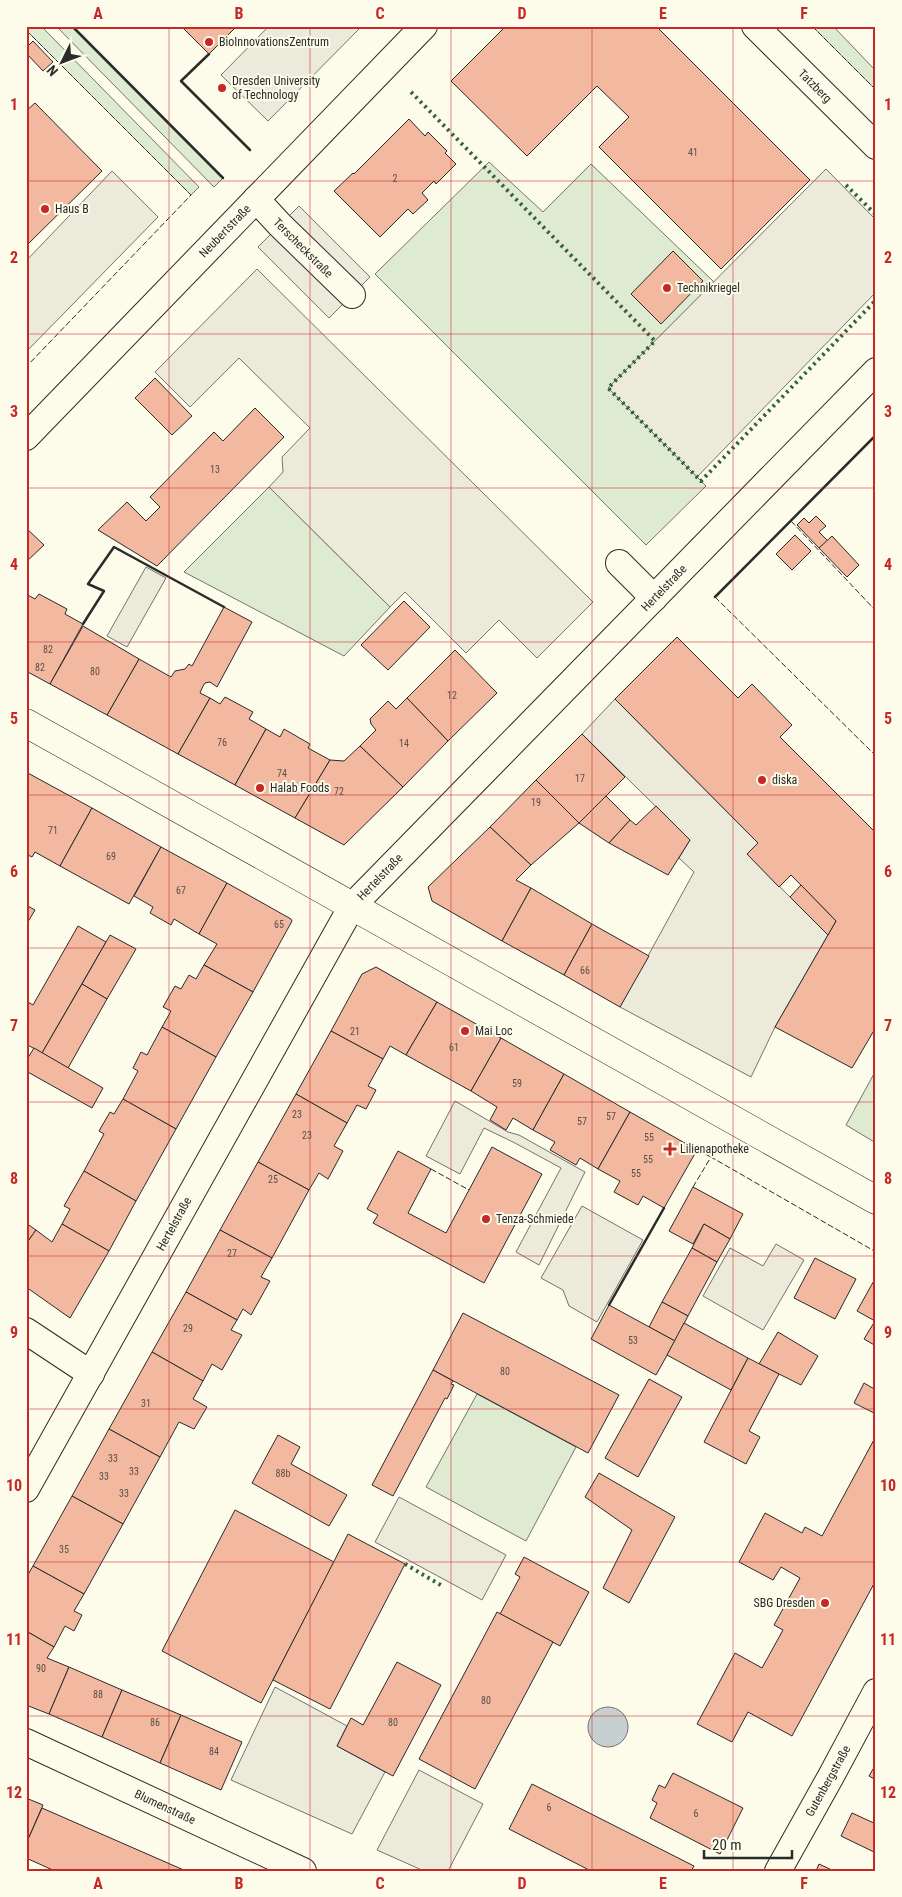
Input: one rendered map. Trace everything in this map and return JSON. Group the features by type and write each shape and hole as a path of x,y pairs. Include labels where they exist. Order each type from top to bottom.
{"street":[{"name":"Neubertstraße","path":"26,437 424,26"},
{"name":"Tatzberg","path":"755,26 876,146"},
{"name":"Terscheckstraße","path":"256,199 280,226 352,295"},
{"name":"Hertelstraße","path":"26,1488 352,906 876,371"},
{"path":"619,563 654,598"},
{"path":"26,724 876,1200"},
{"path":"26,1331 91,1374"},
{"name":"Gutenbergstraße","path":"778,1871 876,1692"},
{"name":"Blumenstraße","path":"26,1742 304,1871"}],"green space":[{"path":"26,26 41,26 199,187 191,195 26,30"},
{"path":"72,26 223,178 214,187 57,27"},
{"path":"812,26 833,26 876,71 876,90"},
{"path":"489,162 543,212 591,164 714,282 608,388 706,486 646,545 375,274"},
{"path":"269,487 390,607 344,656 184,572"},
{"path":"876,1070 876,1143 846,1125"},
{"path":"477,1394 576,1447 526,1541 426,1487"}],"shaded area":[{"path":"269,26 362,26 268,121 221,75"},
{"path":"826,169 876,220 876,292 697,477 608,388"},
{"path":"112,171 158,217 26,352 26,261"},
{"path":"299,206 370,277 329,318 258,247"},
{"path":"257,269 593,602 537,658 499,620 466,653 405,592 390,607 269,487 283,472 282,457 310,428 239,358 190,407 155,372"},
{"path":"146,567 166,578 127,647 107,636"},
{"path":"615,699 758,843 747,854 828,935 775,1027 751,1077 620,1007 694,872 679,858 690,840 582,734"},
{"path":"455,1101 508,1132 519,1135 585,1172 539,1265 516,1252 561,1168 484,1128 460,1174 426,1156"},
{"path":"582,1206 643,1240 597,1322 569,1306 563,1290 541,1278"},
{"path":"776,1244 804,1260 763,1330 703,1296 730,1248 763,1266"},
{"path":"399,1497 506,1555 482,1600 375,1542"},
{"path":"275,1687 347,1726 337,1746 385,1772 352,1834 231,1780"},
{"path":"608,1707 622,1713 628,1727 622,1741 608,1747 594,1741 588,1727 594,1713"},
{"path":"419,1770 483,1804 448,1871 424,1871 377,1850"}],"building":[{"name":"BioInnovationsZentrum","path":"181,26 237,26 209,54"},
{"path":"506,26 656,26 810,180 721,269 599,147 629,117 597,86 527,156 451,81"},
{"path":"33,41 53,62 43,71 26,53 26,48"},
{"name":"Haus B","path":"35,103 102,171 26,246 26,111"},
{"path":"409,119 425,136 428,132 447,151 445,153 456,164 436,184 434,181 422,193 428,200 413,214 408,209 380,237 334,191 354,174"},
{"name":"Technikriegel","path":"673,251 703,281 661,324 631,294"},
{"path":"155,378 192,416 172,435 135,398"},
{"path":"255,408 284,437 157,566 98,530 127,502 146,521 160,507 150,497 214,432 223,441"},
{"path":"816,516 826,526 819,532 828,541 819,548 797,525 804,518 809,523"},
{"path":"26,528 44,545 26,562"},
{"path":"795,535 811,551 792,570 776,554"},
{"path":"832,536 859,565 847,577 819,548"},
{"path":"26,594 35,599 39,594 67,609 65,614 83,624 50,684 26,671"},
{"path":"404,601 430,627 388,670 361,645"},
{"path":"224,607 252,622 217,687 210,682 205,683 203,686 200,693 210,698 178,754 107,715 139,659 171,677 175,671 185,669 189,664 192,666"},
{"path":"83,626 139,659 107,715 50,684"},
{"path":"677,637 738,698 752,684 792,725 780,737 876,833 876,1027 852,1068 775,1027 836,921 791,875 779,887 747,854 758,843 615,699"},
{"path":"455,650 497,693 448,741 407,698"},
{"path":"225,697 253,712 249,719 266,729 235,785 178,754 210,698 220,704"},
{"path":"407,698 448,741 403,787 360,746 376,730 371,724 370,719 388,701 396,709"},
{"path":"266,729 280,737 284,729 310,744 308,748 330,760 295,818 235,785"},
{"path":"582,734 625,777 579,823 536,780"},
{"path":"360,746 403,787 344,845 295,818 330,760 344,761"},
{"path":"26,772 92,808 60,866 35,852 32,857 26,854"},
{"path":"536,780 579,823 531,865 490,827"},
{"path":"606,796 630,820 609,843 579,823"},
{"path":"656,806 690,840 668,875 609,843 630,820 636,825"},
{"path":"92,808 161,847 129,904 60,866"},
{"path":"490,827 531,865 516,880 531,888 502,941 432,901 428,887"},
{"path":"161,847 227,883 199,934 174,919 171,925 150,913 153,907 134,896"},
{"path":"227,883 292,921 253,992 204,965 217,944 199,934"},
{"path":"801,885 836,921 828,935 790,897"},
{"path":"531,888 592,924 564,975 502,941"},
{"path":"26,905 35,910 26,925"},
{"path":"592,924 649,956 620,1007 564,975"},
{"path":"78,926 106,942 42,1053 26,1044 26,1001 33,1005"},
{"path":"110,935 136,949 107,999 82,984"},
{"path":"204,965 253,992 216,1057 162,1027 171,1011 163,1007 175,986 181,989 189,975 196,979"},
{"path":"376,967 437,1002 406,1055 390,1046 383,1059 331,1031 362,974"},
{"path":"82,984 107,999 68,1068 42,1053"},
{"path":"437,1002 501,1038 471,1091 406,1055"},
{"path":"162,1027 216,1057 176,1129 123,1099 138,1071 133,1068 141,1052 147,1055"},
{"path":"331,1031 383,1059 368,1086 376,1090 366,1109 357,1105 347,1123 296,1094"},
{"path":"501,1038 564,1074 533,1130 513,1118 506,1130 490,1120 497,1107 471,1091"},
{"path":"34,1048 103,1088 92,1108 26,1071 26,1061"},
{"path":"564,1074 630,1112 598,1169 580,1158 576,1165 550,1150 555,1142 533,1130"},
{"path":"296,1094 347,1123 334,1146 343,1151 328,1179 319,1173 309,1190 258,1162"},
{"path":"123,1099 176,1129 136,1201 84,1171 104,1134 99,1131 110,1112 114,1114"},
{"path":"630,1112 697,1150 664,1208 643,1196 638,1205 614,1192 620,1181 598,1169"},
{"name":"Tenza-Schmiede","path":"492,1147 542,1174 484,1283 373,1223 378,1215 367,1209 398,1151 431,1169 408,1213 446,1233"},
{"path":"258,1162 309,1190 272,1258 220,1230"},
{"path":"84,1171 136,1201 109,1251 62,1224 70,1209 64,1206"},
{"path":"693,1187 743,1214 730,1239 704,1224 693,1244 669,1231"},
{"path":"26,1223 36,1230 26,1244"},
{"path":"62,1224 109,1251 70,1318 26,1287 26,1244 36,1230 52,1242"},
{"path":"704,1224 730,1239 717,1262 692,1248"},
{"path":"220,1230 272,1258 261,1277 270,1281 251,1315 243,1309 237,1320 186,1292"},
{"path":"692,1248 717,1262 688,1316 662,1302"},
{"path":"815,1258 856,1279 835,1319 794,1298"},
{"path":"876,1277 876,1346 864,1339 875,1321 857,1311"},
{"path":"186,1292 237,1320 231,1330 242,1335 222,1370 212,1364 203,1381 152,1352"},
{"path":"662,1302 688,1316 675,1341 649,1327"},
{"path":"609,1305 675,1341 656,1375 591,1339"},
{"path":"463,1313 619,1395 588,1453 433,1370"},
{"path":"684,1323 748,1358 731,1390 667,1355"},
{"path":"778,1332 818,1356 801,1385 759,1364"},
{"path":"152,1352 203,1381 193,1399 207,1407 194,1429 179,1422 160,1457 109,1429"},
{"path":"748,1358 779,1374 749,1431 760,1437 746,1464 704,1442"},
{"path":"433,1370 453,1381 451,1384 454,1385 447,1399 445,1398 393,1496 372,1485"},
{"path":"649,1379 682,1397 638,1477 605,1458"},
{"path":"864,1383 876,1390 876,1414 854,1403"},
{"path":"109,1429 160,1457 123,1524 72,1496"},
{"path":"278,1435 300,1447 291,1464 347,1495 329,1526 252,1483"},
{"name":"SBG Dresden","path":"876,1436 876,1580 792,1736 748,1712 732,1742 697,1724 735,1653 762,1668 783,1630 774,1625 800,1578 781,1567 773,1580 739,1562 765,1513 802,1533 805,1527 822,1536"},
{"path":"599,1473 675,1517 629,1603 603,1588 632,1530 585,1497"},
{"path":"72,1496 123,1524 84,1594 33,1566"},
{"path":"235,1510 334,1562 261,1703 162,1651"},
{"path":"348,1534 405,1564 330,1709 273,1680"},
{"path":"524,1557 589,1592 560,1646 500,1614 520,1577 515,1574"},
{"path":"33,1566 84,1594 74,1611 82,1615 74,1631 65,1626 54,1647 26,1631 26,1578"},
{"path":"497,1612 553,1642 475,1789 419,1759"},
{"path":"26,1631 54,1647 47,1658 69,1667 49,1714 26,1705"},
{"path":"397,1662 441,1685 393,1776 337,1746 351,1718 363,1725"},
{"path":"69,1667 122,1690 102,1737 49,1714"},
{"path":"122,1690 181,1715 160,1763 102,1737"},
{"path":"181,1715 242,1742 221,1790 160,1763"},
{"path":"876,1764 876,1780 869,1776"},
{"path":"673,1773 743,1808 720,1854 650,1818 657,1803 652,1800 659,1785 665,1788"},
{"path":"532,1784 694,1866 691,1871 591,1871 509,1829"},
{"path":"26,1798 43,1805 26,1844"},
{"path":"42,1808 186,1871 55,1871 26,1858 26,1844"},
{"path":"852,1813 876,1824 876,1853 841,1836"},
{"path":"819,1864 834,1871 816,1871"}],"hedge":[{"path":"411,92 655,341 608,388 701,481 876,300"},
{"path":"846,185 876,215"},
{"path":"405,1564 444,1587"}],"fence":[{"path":"812,26 876,90"},
{"path":"26,30 191,195 26,367"},
{"path":"791,521 876,611"},
{"path":"715,597 876,756"},
{"path":"697,1150 711,1157"},
{"path":"693,1187 711,1157 876,1252"},
{"path":"431,1169 469,1190"}],"wall":[{"path":"72,26 223,178"},
{"path":"209,54 181,81 250,150"},
{"path":"715,597 876,435"},
{"path":"83,624 104,591 88,584 114,547 224,607"},
{"path":"609,1305 664,1208"}],"place":[{"name":"BioInnovationsZentrum","path":"209,42"},
{"name":"Dresden University of Technology","path":"222,88"},
{"name":"Haus B","path":"45,209"},
{"name":"Technikriegel","path":"667,288"},
{"name":"diska","path":"762,780"},
{"name":"Halab Foods","path":"260,788"},
{"name":"Mai Loc","path":"465,1031"},
{"name":"Lilienapotheke","path":"670,1149"},
{"name":"Tenza-Schmiede","path":"486,1219"},
{"name":"SBG Dresden","path":"825,1603"}]}
